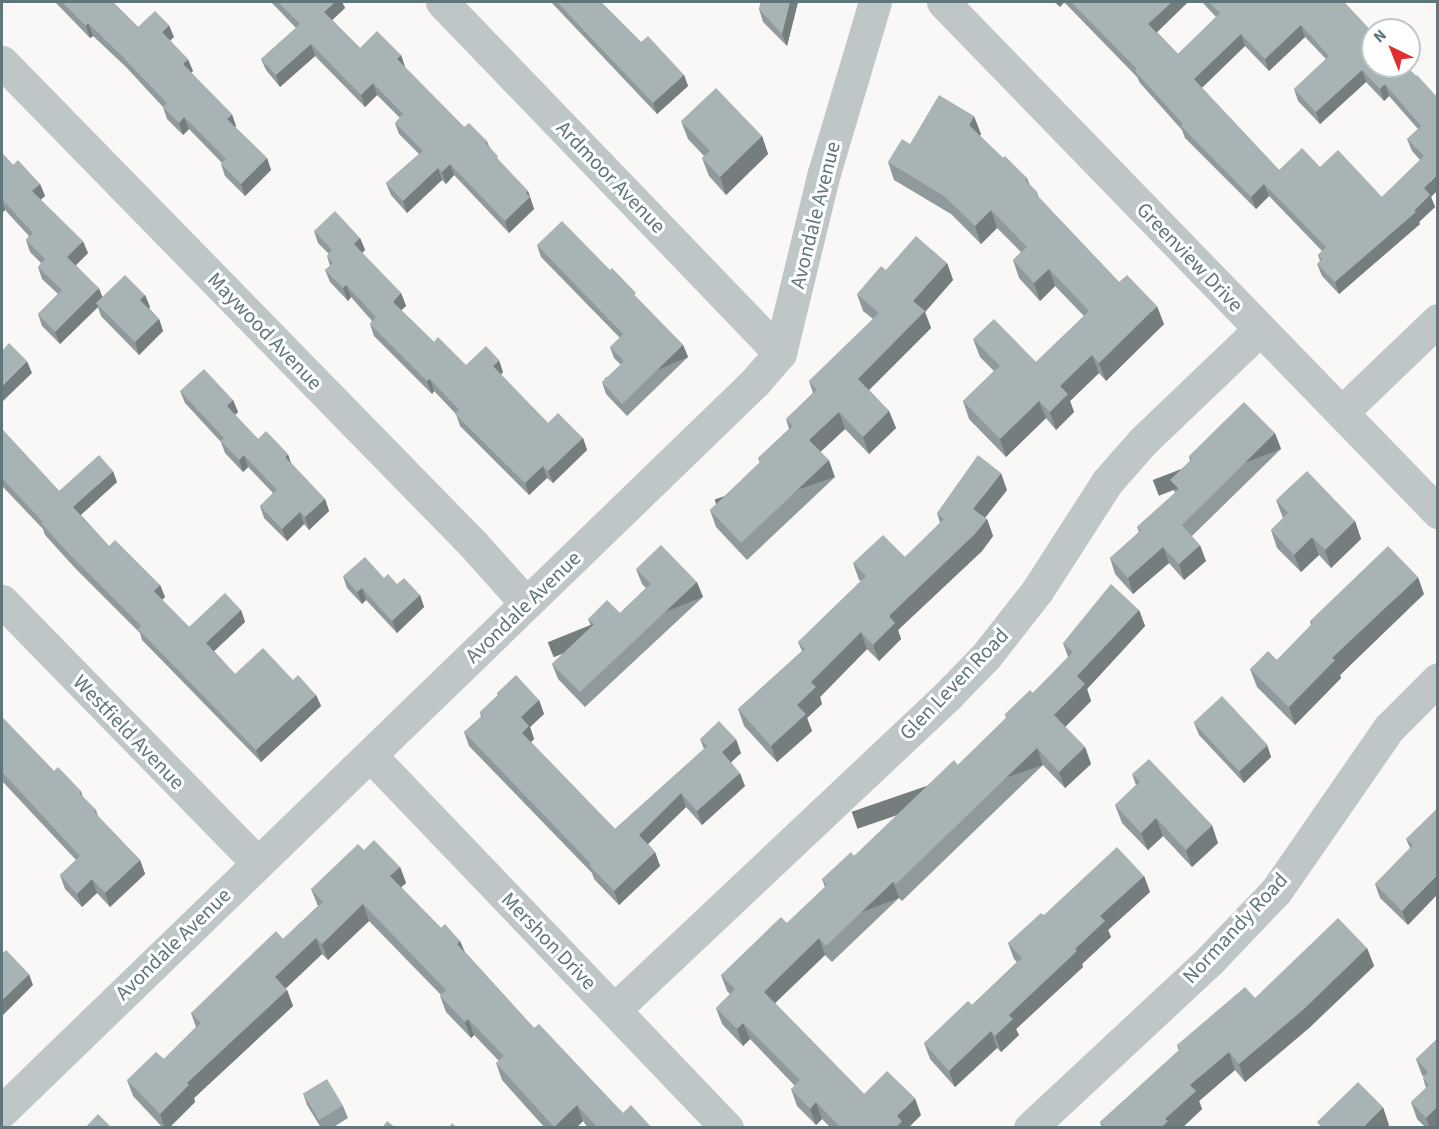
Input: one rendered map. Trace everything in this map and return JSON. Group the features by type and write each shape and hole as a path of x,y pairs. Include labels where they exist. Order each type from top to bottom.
{"street":[{"name":"Ardmoor Avenue","path":"442,2 780,353"},
{"name":"Avondale Avenue","path":"2,1111 755,382 780,353 824,173 875,2"},
{"name":"Greenview Drive","path":"943,2 1437,512"},
{"name":"Maywood Avenue","path":"2,62 465,535 526,603"},
{"path":"1342,412 1437,320"},
{"name":"Glen Leven Road","path":"615,1009 949,694 986,656 1037,591 1107,482 1143,441 1259,330"},
{"name":"Westfield Avenue","path":"2,601 257,862"},
{"name":"Normandy Road","path":"1030,1128 1210,960 1276,891 1389,728 1437,679"},
{"name":"Mershon Drive","path":"371,756 727,1128"}],"building":[{"path":"62,2 113,2 138,27 155,11 169,25 162,32 188,59 183,64 232,114 227,119 267,158 241,184 221,164 226,159 184,117 179,123 163,107 167,103 121,55 88,23 86,26"},
{"path":"278,2 335,2 324,12 360,48 377,31 401,55 397,59 464,127 469,123 487,141 485,143 528,191 526,193 530,197 505,221 450,164 442,172 438,168 403,201 386,183 423,151 395,123 403,114 373,83 361,95 311,44 276,75 261,59 300,24"},
{"path":"557,2 601,2 641,42 648,36 684,75 653,103"},
{"path":"761,2 790,2 782,34 759,9"},
{"path":"1071,2 1172,2 1148,24 1178,54 1220,13 1209,2 1344,2 1361,20 1361,71 1316,112 1294,89 1329,56 1301,25 1265,59 1241,34 1194,79 1279,170 1302,148 1320,167 1338,150 1382,197 1424,156 1407,139 1421,126 1385,84 1380,89 1370,78 1420,78 1437,97 1437,175 1424,188 1430,195 1414,211 1416,212 1335,282 1317,264 1322,259 1318,255 1326,247 1264,184 1251,197 1181,126 1183,124 1135,71 1137,69"},
{"path":"716,88 762,136 720,177 702,158 710,151 681,121"},
{"path":"939,95 974,116 969,125 1027,178 1025,180 1037,192 1036,194 1119,282 1127,275 1157,306 1099,363 1092,355 1060,386 1068,394 1050,412 1039,401 1000,439 963,401 1000,366 973,339 994,319 1036,362 1089,311 1049,269 1034,283 1013,260 1027,247 991,210 975,226 944,196 888,162 902,139 910,144"},
{"path":"2,153 13,165 18,160 40,184 32,191 83,241 67,257 99,288 55,332 38,314 62,290 38,267 45,259 26,240 33,233 2,199"},
{"path":"335,211 360,238 354,244 401,293 393,302 434,342 438,337 466,365 486,346 499,360 493,366 548,423 558,413 583,438 548,471 543,466 525,483 455,414 459,410 430,379 427,381 370,324 376,317 346,285 343,288 325,270 333,263 327,256 332,250 314,231"},
{"path":"562,221 610,270 612,268 636,293 634,295 683,345 622,404 602,382 624,361 610,347 623,334 537,245"},
{"path":"916,236 947,263 913,301 925,311 858,379 889,411 863,437 839,412 809,440 829,460 741,543 710,510 761,461 758,458 793,426 786,419 817,390 809,381 879,313 857,294 881,266 886,270"},
{"path":"125,275 145,295 140,300 159,319 135,342 96,303"},
{"path":"9,343 27,361 2,386 2,351"},
{"path":"204,369 233,400 227,406 258,439 266,431 288,454 285,457 325,499 305,517 300,512 282,529 260,506 277,490 244,455 239,460 221,441 224,438 180,391"},
{"path":"1244,402 1275,433 1182,525 1200,545 1179,564 1163,547 1128,578 1110,558 1141,531 1137,527 1179,489 1170,480 1192,459 1189,456"},
{"path":"2,429 59,491 99,455 113,471 73,507 109,546 115,540 160,585 154,591 189,627 225,593 241,610 206,643 235,674 263,648 293,680 298,675 316,695 256,750 138,629 141,626 71,556 2,478"},
{"path":"978,455 1001,473 973,509 987,519 975,534 889,616 895,623 873,645 861,632 811,682 816,687 797,705 806,714 771,746 738,709 805,649 798,642 866,576 853,563 883,535 905,557 944,519 937,513"},
{"path":"1307,471 1355,521 1325,550 1312,537 1294,555 1271,530 1288,513 1276,500"},
{"path":"661,545 697,582 580,692 552,664 594,624 588,619 607,600 620,613 651,584 636,569"},
{"path":"1388,546 1418,577 1332,658 1335,660 1289,707 1250,669 1268,651 1277,660 1313,623 1310,621"},
{"path":"365,557 384,578 388,574 397,584 404,578 420,595 392,621 362,588 357,592 343,576"},
{"path":"1111,584 1139,610 1077,676 1085,684 1054,715 1085,747 1059,772 1037,748 896,884 893,882 826,946 819,938 764,992 864,1094 887,1071 915,1098 897,1116 902,1121 896,1128 841,1128 816,1102 810,1109 791,1089 800,1080 743,1023 737,1029 716,1008 735,989 721,975 781,917 787,923 827,885 822,879 851,852 854,856 954,760 958,765 1007,717 1005,714 1030,690 1033,693 1073,652 1063,643"},
{"path":"516,675 539,700 521,717 529,726 522,733 615,829 707,746 700,739 719,721 736,739 722,752 740,773 697,811 681,793 639,835 655,852 614,891 464,732 483,715 480,712"},
{"path":"1222,696 1268,745 1239,772 1193,723"},
{"path":"2,717 54,771 58,767 81,791 79,793 96,810 94,812 140,860 105,893 92,879 77,894 60,875 80,856 2,772"},
{"path":"1149,759 1212,825 1186,850 1156,818 1141,833 1115,805 1140,782 1132,774"},
{"path":"1437,809 1437,875 1402,911 1375,884 1413,845 1406,839"},
{"path":"374,840 400,867 390,876 441,928 445,924 460,941 457,944 534,1028 539,1024 623,1113 631,1105 652,1128 598,1128 577,1105 554,1127 496,1063 504,1056 468,1019 465,1022 440,996 446,990 363,904 322,944 316,938 275,977 287,990 187,1083 189,1085 160,1114 127,1080 156,1052 164,1059 201,1023 191,1013 276,931 283,939 323,902 311,889 358,844 364,850"},
{"path":"1117,847 1144,876 1100,916 1105,921 1075,949 1077,951 1009,1015 1013,1019 995,1036 991,1031 949,1071 924,1043 968,1001 972,1005 1022,958 1008,943 1041,913 1044,915"},
{"path":"1338,918 1367,948 1303,1010 1239,1064 1229,1052 1190,1085 1196,1091 1165,1119 1168,1121 1161,1128 1105,1128 1100,1122 1180,1049 1177,1045 1245,987 1255,998"},
{"path":"6,950 29,974 2,1000 2,954"},
{"path":"1437,1039 1437,1107 1426,1118 1411,1102 1429,1085 1423,1078 1428,1072 1416,1059"},
{"path":"327,1079 343,1106 319,1120 303,1093"},
{"path":"1358,1082 1383,1107 1362,1128 1322,1128 1317,1122"},
{"path":"98,1114 112,1128 85,1128"},
{"path":"387,1121 396,1128 382,1128"}]}
